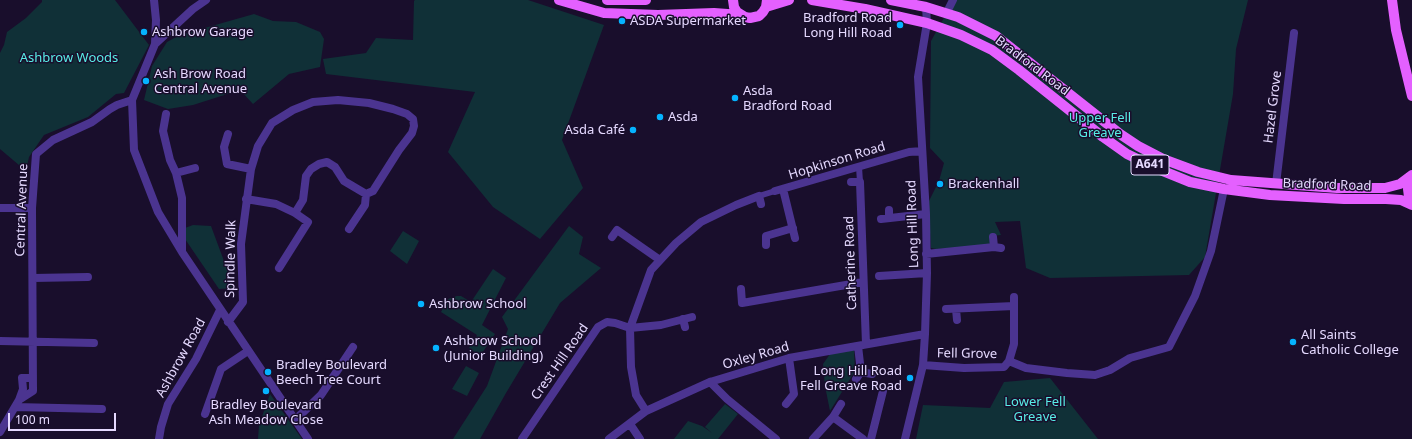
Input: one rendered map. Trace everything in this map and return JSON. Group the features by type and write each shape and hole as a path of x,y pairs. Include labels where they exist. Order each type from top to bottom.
{"main road":[{"path":"559,0 604,13 714,13 741,15 750,18 755,18 763,12 766,4 789,0"},
{"path":"607,0 646,0"},
{"path":"733,0 734,7 741,15"},
{"name":"Bradford Road","path":"812,0 865,9 927,23 961,35 992,50 1127,154 1158,170 1190,182 1224,190 1270,195 1306,198 1401,200 1412,205"},
{"name":"Bradford Road","path":"891,0 926,7 958,17 996,36 1120,134 1138,146 1163,159 1198,172 1231,180 1337,188 1385,188 1400,184 1412,176"},
{"path":"1392,0 1396,30 1412,96"},
{"name":"A641","path":"1412,176 1408,189 1412,205"}],"street":[{"name":"Ashbrow Road","path":"154,0 156,20 155,44 132,100 134,150 158,212 220,310 196,359 168,404 159,439"},
{"name":"Ashbrow Road","path":"155,44 193,9 206,0"},
{"path":"946,14 953,0"},
{"name":"Long Hill Road","path":"905,439 923,365 925,334 927,272 926,214 918,77 927,23 926,7"},
{"name":"Hazel Grove","path":"1276,184 1294,33"},
{"name":"Central Avenue","path":"33,408 32,208 36,154 53,140 92,122 116,105 132,100"},
{"name":"Spindle Walk","path":"228,322 243,302 241,244 251,168 258,146 272,122 293,110 313,102 338,100 369,103 407,114 413,119 414,126 412,133 399,150 373,191 366,194"},
{"path":"166,114 163,131 170,160 176,172 182,198 182,252"},
{"path":"228,134 224,147 227,164 251,168"},
{"name":"Hopkinson Road","path":"646,411 636,395 631,367 630,328 651,270 676,243 701,222 736,205 760,200 779,190 909,152 922,151"},
{"path":"295,213 303,200 306,176 311,169 319,164 327,162 335,167 344,180 366,194 365,205 349,229"},
{"name":"Catherine Road","path":"859,167 866,344"},
{"path":"176,172 195,168"},
{"path":"851,182 860,182"},
{"path":"779,190 793,228 795,238"},
{"name":"Fell Grove","path":"1009,361 1026,368 1095,375 1110,370 1130,358 1169,347 1195,296 1211,250 1224,190"},
{"path":"246,199 276,204 295,213 308,222 279,268"},
{"path":"0,208 32,208"},
{"path":"881,219 889,214 926,214"},
{"path":"766,245 766,236 793,228"},
{"path":"616,230 660,260"},
{"path":"926,254 997,247 993,237"},
{"path":"879,276 927,272"},
{"path":"33,278 88,277"},
{"path":"741,289 742,303 863,282"},
{"name":"Fell Grove","path":"923,365 949,368 991,368 1004,367 1009,361 1014,344 1014,301 946,309"},
{"path":"956,309 957,320"},
{"path":"220,310 308,439"},
{"path":"630,328 686,321"},
{"name":"Crest Hill Road","path":"522,439 598,327 607,322 630,328"},
{"name":"Oxley Road","path":"609,439 646,411 710,382 789,358 925,334"},
{"path":"0,341 94,343"},
{"path":"858,346 858,375 872,374"},
{"path":"295,420 321,395 353,347"},
{"path":"205,414 222,369 248,351"},
{"path":"786,404 794,394 789,358"},
{"path":"0,432 17,404 22,389 22,378 33,378"},
{"path":"710,382 727,399 776,439"},
{"path":"17,404 33,391"},
{"path":"871,439 883,391"},
{"path":"17,404 33,408 102,409"},
{"path":"814,439 834,417 841,404"},
{"path":"834,417 863,439"},
{"path":"630,424 640,439"}],"green space":[{"name":"Ashbrow Woods","path":"42,0 115,0 149,45 124,93 116,94 88,117 44,135 29,157 26,171 0,149 0,53 4,45 7,32 26,18 42,2"},
{"path":"415,0 528,0 604,25 562,140 583,188 540,239 493,207 448,152 475,92 326,74 323,59 366,53 376,38 413,40"},
{"name":"Upper Fell Greave","path":"954,0 1248,0 1236,49 1233,94 1205,257 1189,275 1050,278 1026,268 1020,221 995,222 1001,235 991,236 991,246 931,248 928,203 939,181 944,163 930,148 931,41"},
{"path":"254,14 273,21 296,22 320,32 324,39 320,67 289,74 253,104 240,90 193,105 168,109 144,100 152,66 167,42 180,35"},
{"path":"193,225 211,226 234,288 219,289 185,239 185,228"},
{"path":"569,226 583,237 579,254 601,268 560,303 480,439 453,439 487,386 508,329 502,317"},
{"path":"403,231 419,241 407,264 390,251"},
{"path":"493,269 506,278 482,325 495,334 480,356 469,348 477,335 441,312 448,299 457,296 461,296 471,302"},
{"path":"854,350 855,371 830,411 825,386 823,364 830,354"},
{"path":"466,366 479,373 467,396 452,389"},
{"name":"Lower Fell Greave","path":"1050,378 1098,439 916,439 923,405 990,408 1004,382"},
{"path":"270,394 302,439 258,439 259,425"},
{"path":"725,404 738,414 718,439 674,439 688,421 702,426 712,433 705,427"}],"place":[{"name":"ASDA Supermarket","path":"622,21"},
{"name":"Bradford Road Long Hill Road","path":"900,25"},
{"name":"Ashbrow Garage","path":"144,32"},
{"name":"Ash Brow Road Central Avenue","path":"146,81"},
{"name":"Asda Bradford Road","path":"735,98"},
{"name":"Asda","path":"660,117"},
{"name":"Asda Café","path":"633,130"},
{"name":"Brackenhall","path":"940,184"},
{"name":"Ashbrow School","path":"421,304"},
{"name":"All Saints Catholic College","path":"1293,342"},
{"name":"Ashbrow School (Junior Building)","path":"436,348"},
{"name":"Bradley Boulevard Beech Tree Court","path":"268,372"},
{"name":"Long Hill Road Fell Greave Road","path":"910,378"},
{"name":"Bradley Boulevard Ash Meadow Close","path":"266,391"}]}
